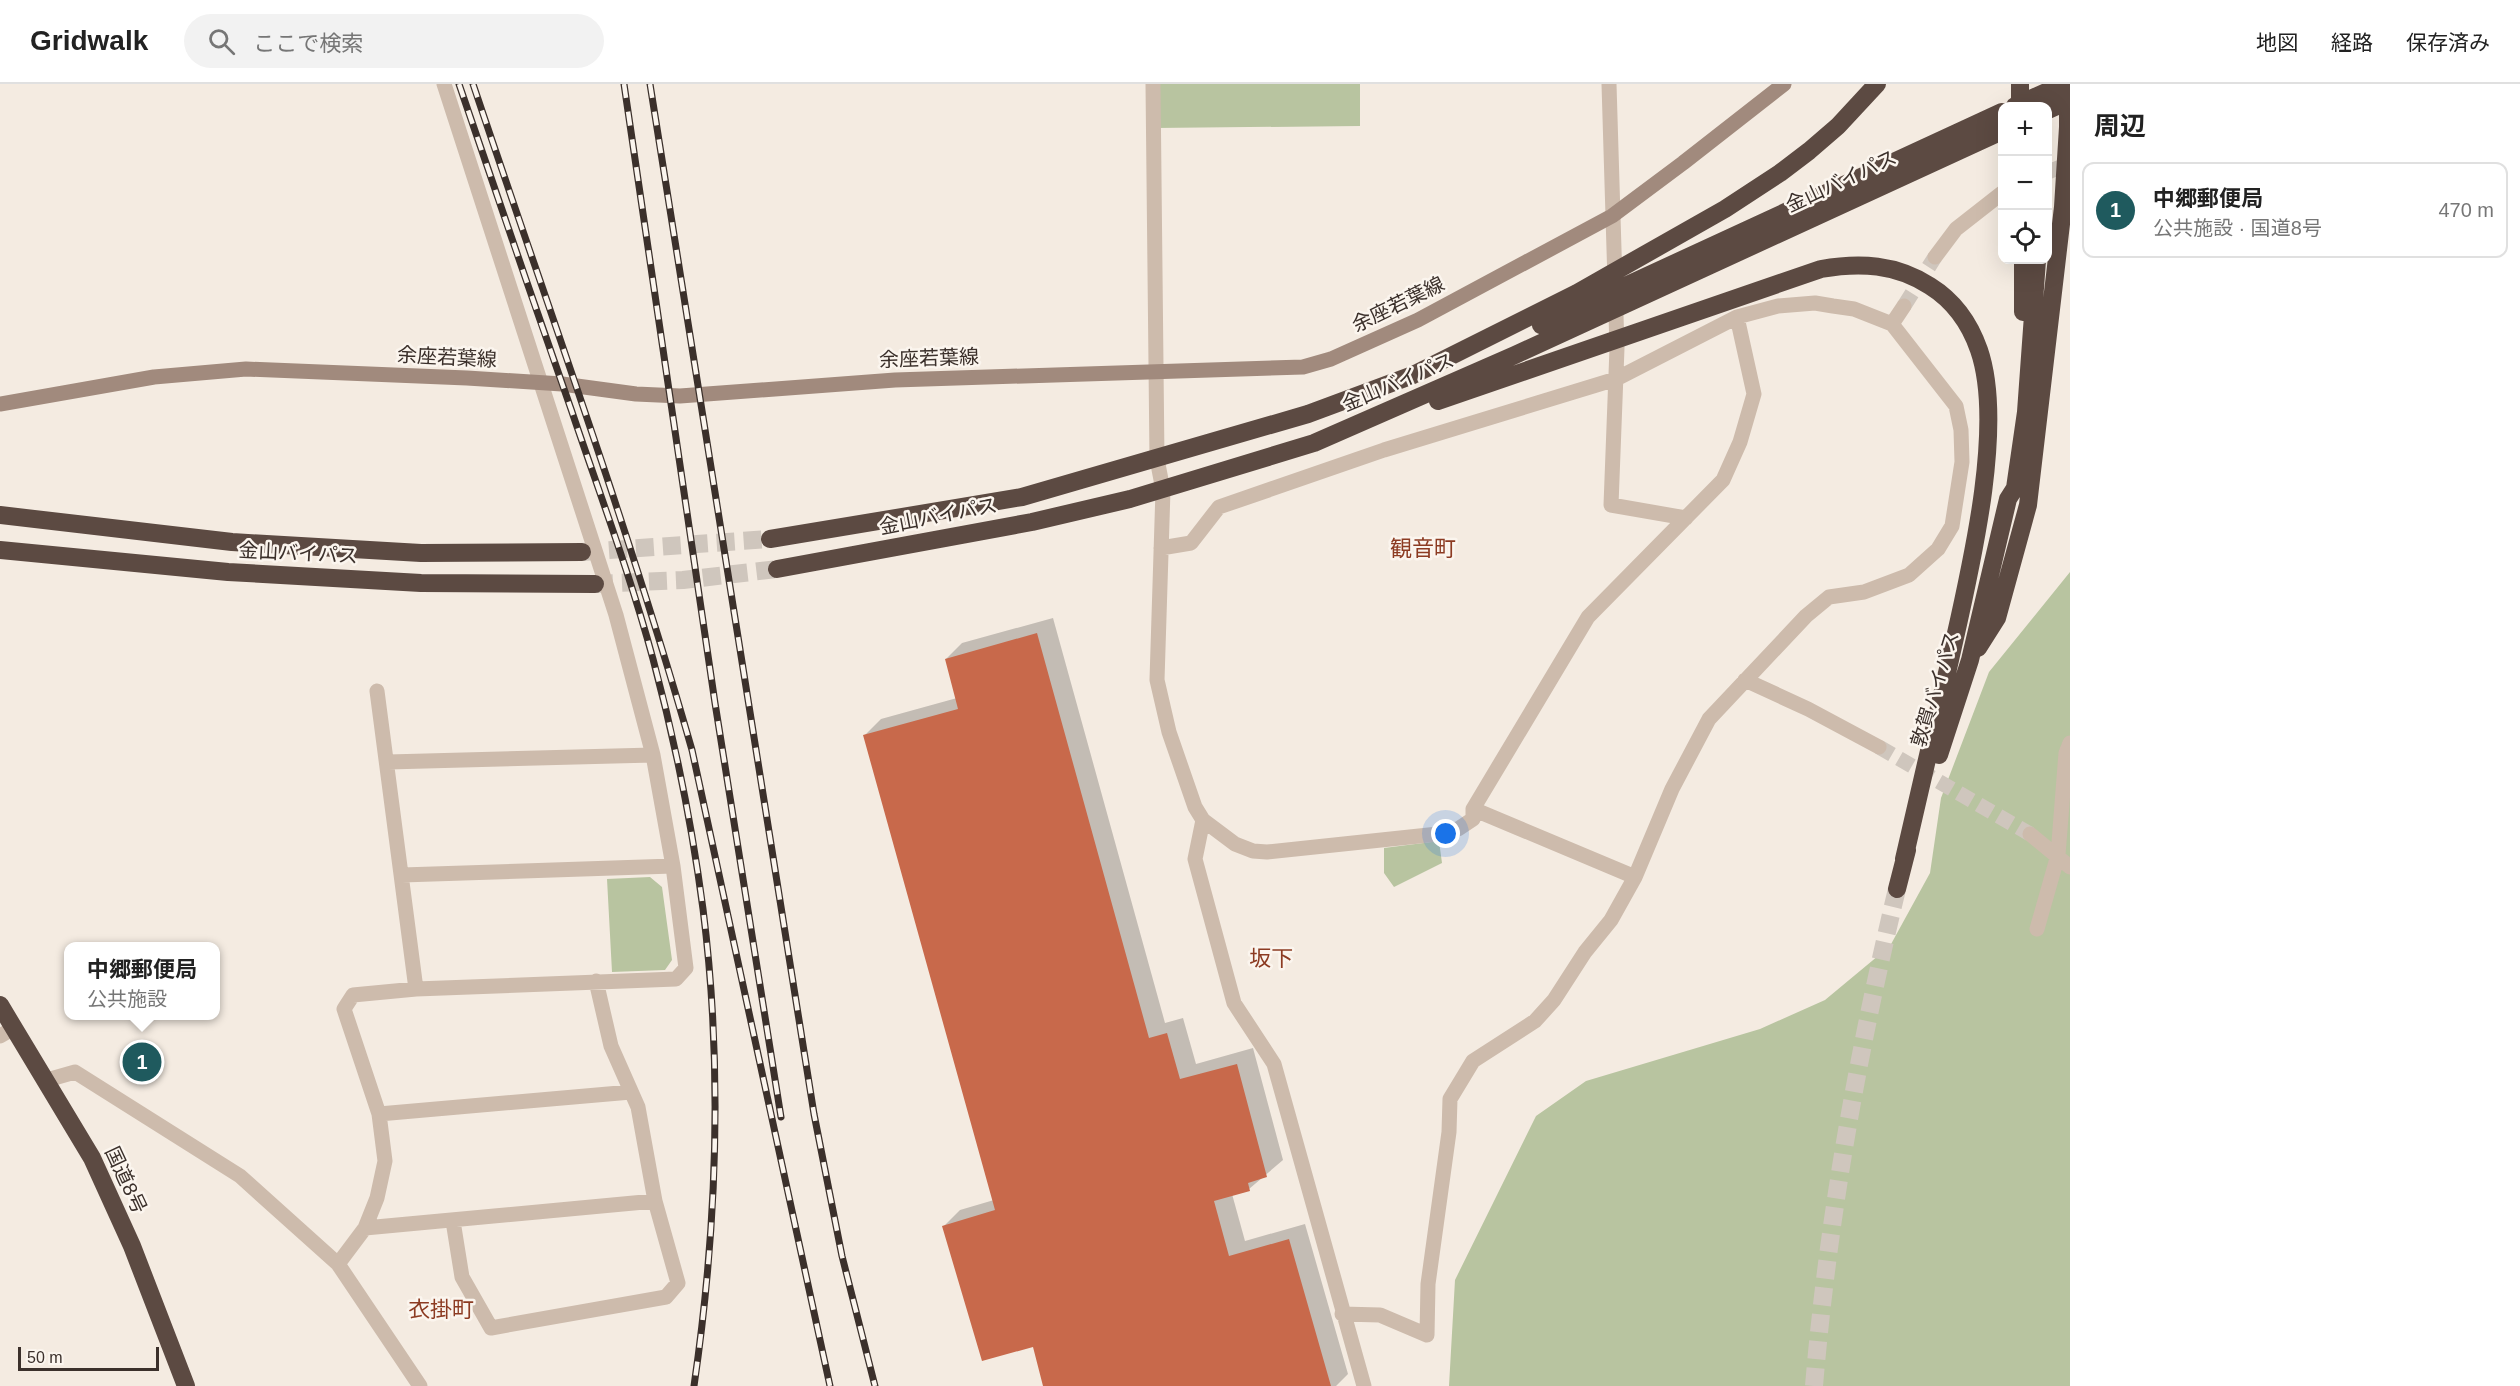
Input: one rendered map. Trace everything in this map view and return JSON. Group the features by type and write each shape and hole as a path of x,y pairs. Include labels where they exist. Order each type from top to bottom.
{"highway":[{"name":"金山バイパス","path":"777,569 1032,522 1163,489 1314,443 1580,308 1671,240 1780,173 1838,126 1877,84"},
{"path":"2020,84 2020,102"},
{"path":"2042,84 2042,102"},
{"path":"2024,102 2064,84"},
{"path":"1970,660 1997,618 2028,504 2063,207 2068,84"},
{"path":"2052,108 2070,100"},
{"path":"1787,222 1998,114"},
{"name":"金山バイパス","path":"770,539 1022,497 1308,414 1580,308 1998,133"},
{"path":"1314,443 1821,269 1862,264 1883,267 1917,278 1948,300 1961,315 1979,350 1984,371 1988,418 1976,536 1967,586 1904,859"},
{"name":"敦賀バイパス","path":"1897,889 1904,859 1970,660 2008,499 2007,487 2022,361 2023,264"},
{"name":"敦賀バイパス","path":"2008,499 2015,488 2026,412 2037,264"},
{"name":"金山バイパス","path":"0,515 232,543 421,553 582,552"},
{"name":"金山バイパス","path":"0,550 228,572 422,583 595,584"},
{"name":"国道8号","path":"0,1005 7,1032 47,1080 97,1168 132,1246 185,1385"}],"main road":[{"name":"余座若葉線","path":"0,404 154,378 246,369 542,383 636,394 680,396 895,380 1303,367 1331,359 1418,320 1612,216 1784,84"}],"street":[{"path":"338,1264 365,1228 377,1198 385,1161 379,1114 344,1009 353,994 416,989 676,979 686,968 673,866 653,754 616,615 444,84"},
{"path":"1153,84 1156,459 1163,489 1156,680 1181,769 1195,807 1203,820 1234,844 1253,851 1267,852 1438,834 1458,829 1473,819 1473,809 1588,617 1723,480 1740,442 1754,394 1737,317"},
{"path":"1610,84 1616,379 1611,505 1686,518"},
{"path":"1935,257 1956,229 1998,196"},
{"path":"1161,548 1191,543 1219,507 1383,450 1616,379 1737,317 1779,306 1815,303 1854,309 1892,324 1956,406 1961,430 1962,462 1952,526 1938,549 1909,575 1864,592 1829,597 1806,616 1709,719 1672,789 1635,878 1611,920 1585,952 1554,1000 1535,1021 1473,1061 1450,1099 1449,1132 1428,1284 1427,1335 1380,1315 1342,1314"},
{"path":"1892,324 1904,306"},
{"path":"1745,680 1808,709 1879,747"},
{"path":"377,691 416,989"},
{"path":"2037,929 2058,855 2066,753 2070,743"},
{"path":"388,762 653,754"},
{"path":"1473,809 1635,878"},
{"path":"1203,820 1195,859 1234,1003 1274,1064 1342,1314 1364,1386"},
{"path":"2030,834 2070,867"},
{"path":"402,875 673,866"},
{"path":"453,1221 462,1277 491,1328 666,1297 678,1283 655,1201 638,1107 611,1046 596,981"},
{"path":"47,1080 75,1072 240,1176 338,1264 420,1386"},
{"path":"379,1114 631,1092"},
{"path":"365,1228 655,1201"}],"green space":[{"path":"1154,84 1360,84 1360,126 1155,128"},
{"path":"2070,572 2070,1386 1449,1386 1455,1280 1536,1116 1586,1081 1760,1029 1825,1000 1890,946 1930,873 1941,798 1989,672"},
{"path":"1439,841 1442,863 1394,887 1384,873 1384,848"},
{"path":"650,877 662,887 672,960 665,970 612,972 607,879"}],"building":[{"path":"1037,633 1149,1038 1167,1033 1180,1079 1237,1064 1267,1177 1248,1183 1250,1191 1214,1201 1229,1256 1289,1239 1331,1386 1043,1386 1033,1347 982,1361 942,1226 995,1210 863,735 958,709 945,659"}],"tunnel":[{"path":"2052,170 2070,163"},
{"path":"1904,306 1935,257"},
{"path":"582,552 770,539"},
{"path":"595,584 683,580 777,569"},
{"path":"1879,747 2030,834"},
{"path":"1814,1386 1827,1260 1846,1136 1897,889"}],"railway":[{"path":"459,84 634,596 661,690 688,815 699,878 709,969 715,1088 715,1148 708,1267 694,1386"},
{"path":"473,84 614,499 692,750 830,1386"},
{"path":"624,84 715,703 781,1117"},
{"path":"650,84 814,1114 842,1256 875,1386"}],"place":[{"name":"中郷郵便局","path":"142,1062"}],"district":[{"name":"観音町","path":"1423,548"},
{"name":"坂下","path":"1271,958"},
{"name":"衣掛町","path":"441,1309"}]}
